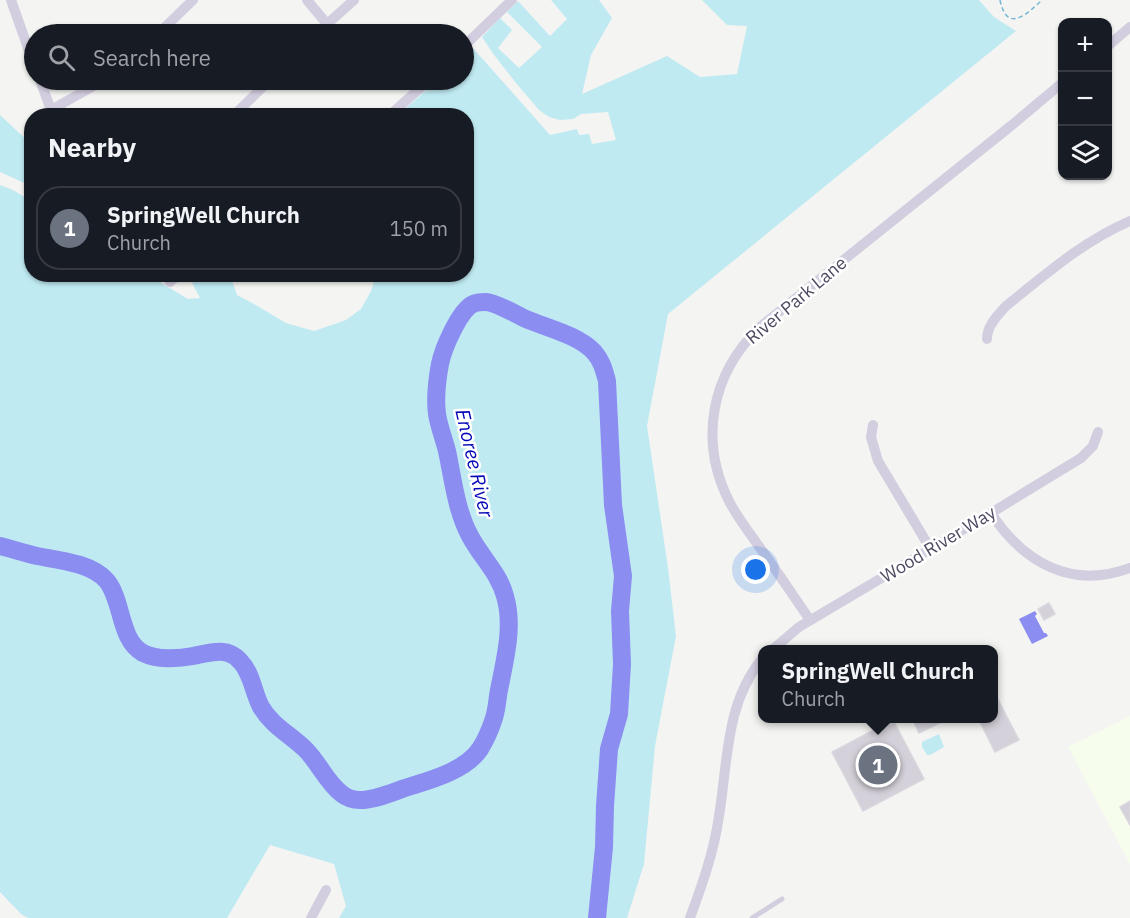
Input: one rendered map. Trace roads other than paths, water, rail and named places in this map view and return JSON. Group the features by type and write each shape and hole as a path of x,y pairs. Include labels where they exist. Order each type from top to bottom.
{"street":[{"path":"10,0 24,38"},
{"path":"168,24 193,0"},
{"path":"307,0 327,24 354,0"},
{"path":"474,36 512,0"},
{"path":"1112,42 1129,30"},
{"name":"River Park Lane","path":"810,620 734,509 721,481 713,446 713,417 720,386 727,369 739,350 760,327 1058,86"},
{"path":"44,90 51,108"},
{"path":"61,108 89,90"},
{"path":"241,108 260,90"},
{"path":"399,108 418,90"},
{"path":"987,339 987,331 1006,306 1078,250 1099,236 1130,221"},
{"path":"873,425 871,437 878,461 930,549"},
{"name":"Wood River Way","path":"777,645 810,620 1081,458 1093,446 1098,432"},
{"path":"991,513 1002,531 1019,548 1046,566 1083,575 1110,574 1130,568"},
{"path":"690,918 713,849 729,735 734,716 745,685 758,665"},
{"path":"311,918 326,890"}],"lane":[{"path":"752,918 782,899"}],"waterway":[{"name":"Enoree River","path":"0,546 74,563 101,575 112,589 125,630 135,647 143,653 168,658 211,652 224,652 235,656 247,671 265,714 306,750 332,784 346,797 357,800 370,799 433,779 465,764 480,749 486,739 495,713 509,631 508,607 502,588 470,536 455,494 437,414 437,389 442,357 452,331 462,314 473,304 479,302 495,304 580,341 597,355 607,381 613,505 623,576 620,611 622,664 619,714 609,749 604,847 597,918"}],"place":[{"name":"SpringWell Church","path":"878,765"}]}
